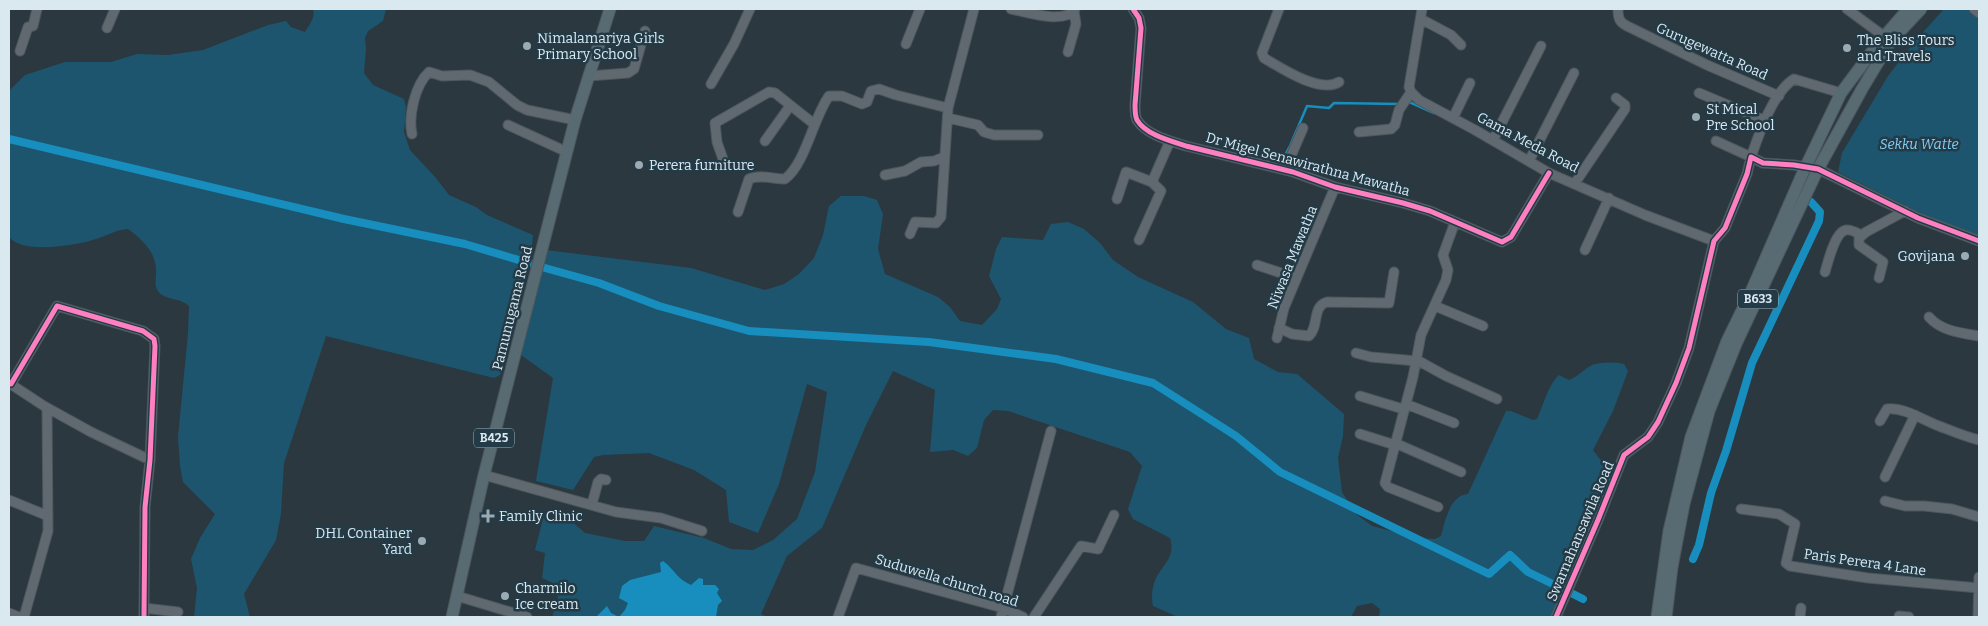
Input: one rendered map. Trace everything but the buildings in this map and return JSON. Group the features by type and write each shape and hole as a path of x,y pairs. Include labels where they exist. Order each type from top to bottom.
{"main road":[{"name":"Pamunugama Road","path":"452,617 484,475 544,239 575,120 610,9"},
{"name":"B633","path":"1666,617 1672,567 1684,504 1709,411 1736,344 1818,169 1888,39 1908,9"},
{"name":"B633","path":"1657,617 1669,531 1691,437 1727,341 1754,286 1805,168 1841,92 1888,39 1920,9"}],"street":[{"path":"20,51 28,27 33,26 37,9"},
{"path":"108,28 115,9"},
{"path":"711,84 734,44 750,9"},
{"path":"906,44 920,9"},
{"path":"910,234 915,222 936,223 941,217 948,108 974,9"},
{"path":"1011,9 1053,17 1066,16 1074,10 1076,24 1068,52"},
{"name":"Dr Migel Senawirathna Mawatha","path":"1133,9 1141,28 1135,105 1136,116 1138,122 1145,128 1170,141 1285,170 1335,187 1404,203 1430,211 1502,242 1512,237 1550,173"},
{"path":"1279,9 1262,53 1264,58 1313,83 1326,86 1339,82"},
{"path":"1359,132 1392,129 1395,125 1399,110 1411,92 1409,86 1422,9"},
{"name":"Gurugewatta Road","path":"1618,9 1618,17 1627,26 1779,96"},
{"path":"1847,9 1888,39"},
{"path":"1974,9 1979,13"},
{"path":"1421,19 1451,35 1460,45"},
{"path":"589,76 628,73 634,69 645,31"},
{"path":"1493,140 1541,46"},
{"path":"412,134 410,125 415,100 420,86 429,72 447,76 470,75 489,82 517,106 527,110 575,120"},
{"path":"1529,161 1574,73"},
{"name":"Swarnahansawila Road","path":"1556,617 1624,456 1648,437 1676,383 1695,324 1715,240 1725,228 1747,174 1751,157 1779,96 1787,84 1794,79 1841,92"},
{"path":"1453,118 1470,84"},
{"path":"738,212 749,180 752,177 785,179 790,176 829,96 842,96 862,104 867,102 871,91 879,88 896,95 948,108"},
{"path":"724,162 714,130 716,121 769,92 775,93 814,124"},
{"name":"Gama Meda Road","path":"1411,92 1418,100 1550,173 1660,221 1715,240"},
{"path":"1698,93 1766,121"},
{"path":"1575,184 1624,109 1625,105 1616,98"},
{"path":"765,141 790,106"},
{"path":"948,118 978,124 984,132 994,135 1038,134"},
{"path":"508,125 567,152"},
{"path":"1285,170 1303,128"},
{"path":"1152,182 1170,141"},
{"path":"1716,141 1763,163 1818,169 1918,218 1979,241"},
{"path":"885,175 905,170 921,162 934,161 944,157"},
{"path":"1117,199 1126,172 1152,182 1161,190 1138,240"},
{"name":"Niwasa Mawatha","path":"1277,338 1284,308 1335,187"},
{"path":"1585,250 1609,198"},
{"path":"1879,278 1883,262 1859,245 1859,238 1861,235 1905,211"},
{"path":"1438,507 1385,484 1417,360 1421,335 1446,280 1448,270 1443,255 1455,222"},
{"path":"1825,272 1832,249 1840,234 1848,230 1861,235"},
{"path":"1257,265 1296,278"},
{"path":"1279,328 1292,334 1309,336 1313,333 1321,304 1327,302 1389,304 1394,272"},
{"path":"150,460 47,408 10,384 41,335 54,308 57,306 151,335 155,346 150,460 145,507 144,613 178,612"},
{"path":"1435,306 1483,326"},
{"path":"1929,317 1935,324 1956,332 1979,336"},
{"path":"1356,353 1371,357 1417,360 1446,376 1497,399"},
{"path":"1360,396 1404,407 1454,423"},
{"path":"24,617 48,531 47,408"},
{"path":"1880,421 1887,409 1891,409 1915,415 1938,426 1979,440"},
{"path":"1885,477 1915,415"},
{"path":"1002,613 1051,431"},
{"path":"1360,434 1395,444 1461,472"},
{"path":"484,475 616,512 661,518 702,531"},
{"path":"592,504 598,482 601,479 606,480"},
{"path":"9,500 48,516"},
{"path":"1885,501 1905,506 1952,509 1979,517"},
{"name":"Paris Perera 4 Lane","path":"1741,509 1780,514 1794,524 1786,562 1790,566 1868,578 1979,588"},
{"path":"1034,617 1081,546 1098,549 1114,516"},
{"name":"Suduwella church road","path":"838,617 856,568 1002,613 1023,617"},
{"path":"1978,617 1979,577"},
{"path":"457,596 526,617"},
{"path":"9,613 19,617"},
{"path":"1899,616 1909,617"}],"green space":[{"path":"313,9 386,9 383,21 368,31 365,38 364,73 373,85 404,99 406,107 404,132 410,150 449,195 476,207 487,215 533,235 531,259 503,368 500,375 494,378 326,336 284,463 281,514 276,540 244,594 250,617 194,617 197,588 191,559 200,538 215,514 183,482 180,466 178,437 189,306 158,291 156,285 156,266 152,253 144,242 128,229 116,231 90,241 52,247 26,246 9,237 9,91 25,75 65,62 111,62 137,54 168,55 203,50 268,25 286,21 291,27 305,32 313,18"},
{"name":"Sekku Watte","path":"1944,9 1967,9 1979,20 1979,237 1918,212 1838,172 1842,153 1888,76 1916,40"},
{"path":"841,196 864,196 877,200 883,214 878,249 885,274 938,297 950,307 960,321 982,325 997,309 1001,299 989,276 996,249 1002,237 1043,240 1051,224 1068,222 1084,229 1100,243 1113,260 1138,277 1193,302 1226,329 1249,338 1254,359 1278,372 1297,374 1344,414 1343,436 1338,458 1342,492 1356,514 1372,526 1418,538 1435,539 1441,536 1449,510 1457,499 1462,495 1468,494 1506,411 1511,411 1533,420 1537,419 1549,389 1559,375 1569,380 1592,365 1600,363 1624,364 1628,371 1613,411 1593,450 1612,475 1553,617 1379,617 1380,609 1372,603 1357,606 1351,617 1178,617 1153,606 1152,596 1156,578 1170,555 1170,538 1133,519 1128,509 1142,466 1130,452 1008,411 993,410 984,420 977,448 968,456 953,450 930,452 935,390 893,371 866,425 822,528 787,556 761,614 767,617 552,617 558,598 555,584 542,578 545,553 535,550 543,519 569,519 585,533 625,541 644,541 654,526 704,538 731,549 753,550 773,540 797,519 815,472 827,392 807,384 779,484 758,533 729,522 726,490 694,470 649,453 594,457 573,490 536,481 553,378 521,355 546,250 691,268 765,290 784,284 799,274 814,258 823,235 829,206"}],"shaded area":[{"path":"663,561 682,580 691,585 699,578 703,579 703,585 715,585 719,589 717,593 722,601 718,605 716,617 619,617 628,603 619,598 622,586 630,580 661,572 660,563"},
{"path":"607,606 611,613 619,617 596,617"}],"waterway":[{"path":"1407,101 1434,113"},
{"path":"1279,166 1290,146 1307,106 1329,108 1334,103 1399,104"},
{"path":"9,139 344,219 465,244 532,264"},
{"path":"1693,559 1699,545 1711,493 1726,451 1752,363 1819,221 1820,212 1811,202"},
{"path":"545,268 599,283 659,306 749,331 929,342 1056,359 1153,383 1236,436 1280,472 1489,574 1510,555 1528,572 1561,588"},
{"path":"1573,594 1583,599"}],"cycle path":[{"path":"1133,9 1139,18 1141,28 1135,105 1136,117 1146,130 1166,140 1293,172 1335,187 1430,211 1502,242 1511,237 1549,173"},
{"path":"1556,617 1624,455 1648,437 1658,422 1676,383 1689,348 1714,241 1725,228 1747,174 1751,157 1763,163 1818,169 1918,218 1979,241"},
{"path":"11,384 57,306 143,331 154,339 150,460 145,507 144,617"}],"place":[{"name":"Nimalamariya Girls Primary School","path":"527,46"},
{"name":"The Bliss Tours and Travels","path":"1847,48"},
{"name":"St Mical Pre School","path":"1696,117"},
{"name":"Perera furniture","path":"639,165"},
{"name":"Govijana","path":"1965,256"},
{"name":"Family Clinic","path":"488,516"},
{"name":"DHL Container Yard","path":"422,541"},
{"name":"Charmilo Ice cream","path":"505,596"}]}
